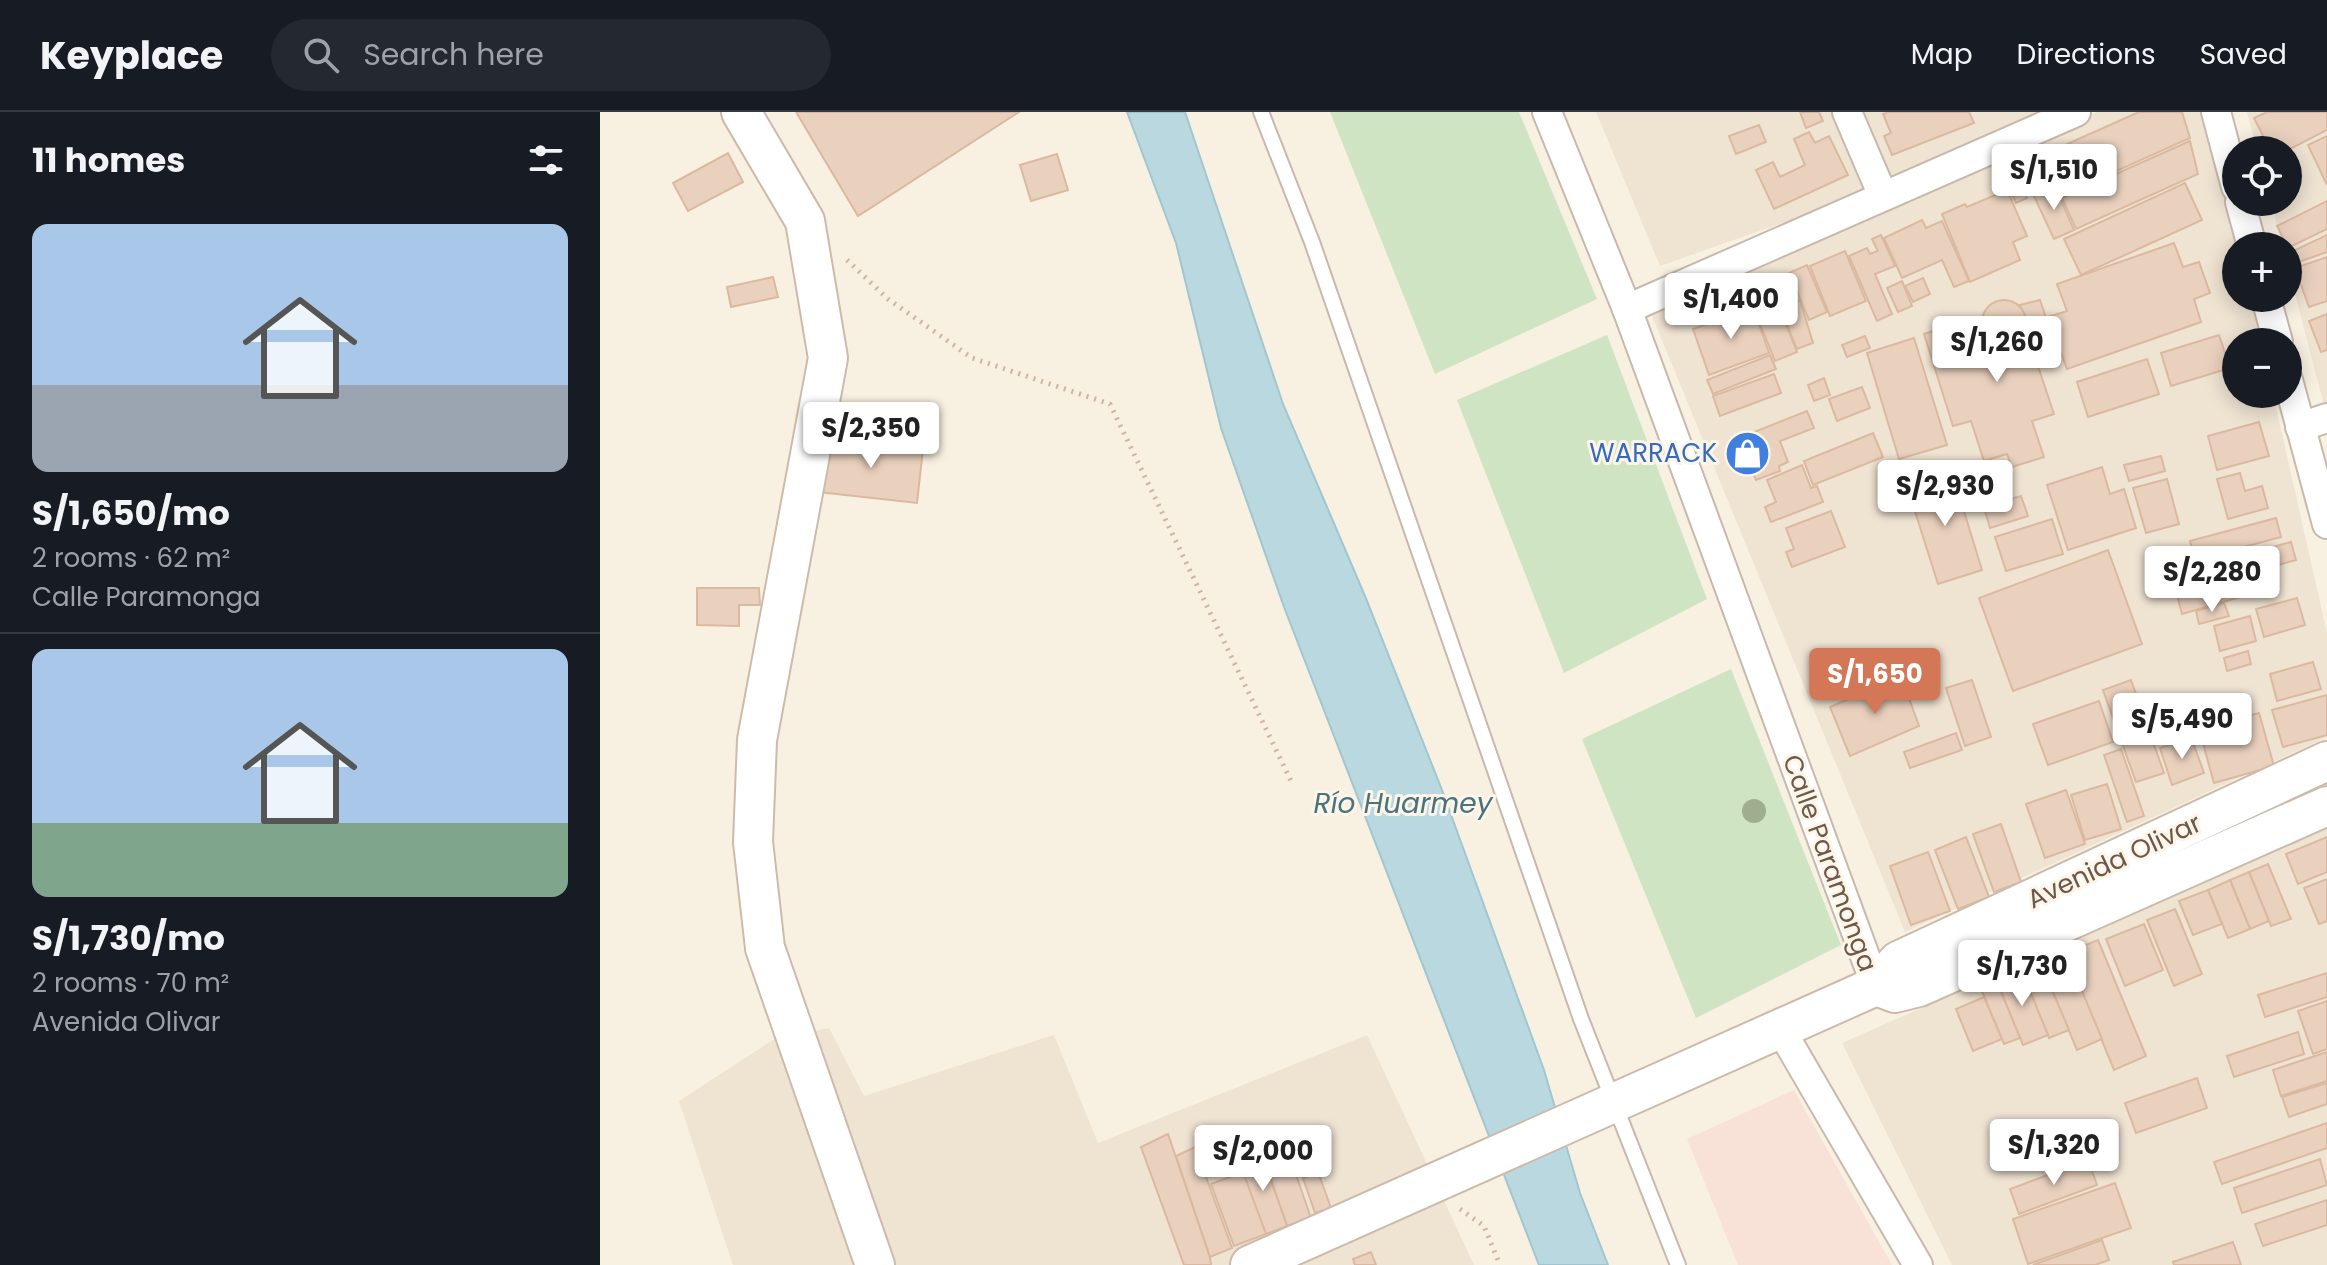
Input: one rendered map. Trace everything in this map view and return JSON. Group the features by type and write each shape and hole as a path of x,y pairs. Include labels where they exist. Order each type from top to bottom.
{"street":[{"path":"741,112 805,221 828,358 757,740 753,842 765,948 875,1265"},
{"name":"Calle Paramonga","path":"1547,112 1627,309 1876,986"},
{"path":"1847,112 1883,196"},
{"path":"1627,309 2076,112"},
{"path":"2216,112 2222,136"},
{"path":"2302,403 2314,422 2327,524"},
{"name":"Avenida Olivar","path":"2327,761 1898,961 1876,986 1895,993 1919,987 2327,806"},
{"path":"1250,1265 1470,1164 1876,986"},
{"path":"1781,1030 1918,1265"}],"lane":[{"path":"1261,112 1312,242 1581,1019 1607,1106 1678,1265"}],"path":[{"path":"805,221 888,299 972,358 1110,404 1291,781"},
{"path":"1426,1184 1484,1226 1500,1265"}],"shaded area":[{"path":"1596,112 2049,112 1887,186 1660,266"},
{"path":"2097,112 2209,112 2222,168 2222,216 2233,216 2237,232 2222,232 2222,312 2254,312 2258,328 2222,328 2222,408 2276,408 2327,633 2327,737 1905,932 1650,311"},
{"path":"2247,112 2327,112 2327,404 2324,405 2300,312 2302,232 2278,232 2274,216 2302,216 2302,136 2253,136"},
{"path":"2327,829 2327,1265 1952,1265 1842,1043"},
{"path":"829,1028 864,1096 1054,1035 1098,1143 1367,1035 1474,1265 733,1265 679,1101 773,1040"},
{"path":"1794,1090 1892,1265 1738,1265 1687,1139"}],"green space":[{"path":"1330,112 1519,112 1597,299 1435,374"},
{"path":"1607,335 1707,599 1564,673 1457,400"},
{"path":"1731,669 1841,945 1696,1018 1582,739"}],"water":[{"name":"Río Huarmey","path":"1127,112 1185,112 1283,404 1365,596 1442,790 1544,1070 1580,1193 1608,1265 1539,1265 1284,607 1221,428 1176,243"}],"building":[{"path":"796,112 1019,112 858,216"},
{"path":"1800,112 1819,112 1823,121 1806,128"},
{"path":"1969,112 1974,123 1892,155 1884,136 1891,133 1883,114"},
{"path":"2139,112 2182,112 2190,138 2065,194 2047,153"},
{"path":"2267,112 2327,112 2327,130 2302,143 2302,136 2263,136 2254,118"},
{"path":"1759,125 1766,142 1736,154 1729,136"},
{"path":"1809,132 1815,143 1829,136 1848,175 1774,209 1756,170 1773,162 1780,177 1805,165 1794,139"},
{"path":"2327,136 2327,185 2308,145"},
{"path":"2190,141 2198,174 2076,229 2062,198"},
{"path":"728,153 743,182 688,211 673,183"},
{"path":"1057,154 1068,190 1031,201 1020,165"},
{"path":"2047,159 2055,179 2031,190 2023,170"},
{"path":"2185,183 2202,220 2081,275 2064,239"},
{"path":"2054,184 2074,230 2054,239 2033,194"},
{"path":"2023,189 2027,198 2016,203 2012,194"},
{"path":"2007,190 2027,236 2013,242 2020,260 1970,282 1942,214"},
{"path":"2327,201 2327,229 2302,241 2302,232 2280,232 2277,226"},
{"path":"1922,220 1926,228 1942,221 1969,281 1954,287 1942,260 1902,278 1884,238"},
{"path":"1881,235 1895,266 1875,274 1892,314 1877,321 1849,256 1867,248 1870,254 1878,251 1872,239"},
{"path":"2327,235 2327,252 2302,261 2302,247"},
{"path":"2174,243 2183,267 2199,262 2210,293 2194,299 2201,322 2067,369 2048,317 2067,311 2057,284"},
{"path":"1845,251 1866,301 1830,316 1810,266"},
{"path":"2327,257 2327,301 2309,307 2302,288 2302,266"},
{"path":"1807,265 1827,312 1809,320 1789,273"},
{"path":"773,277 778,297 731,307 727,287"},
{"path":"1923,278 1930,294 1913,302 1905,286"},
{"path":"1902,281 1912,306 1898,312 1887,288"},
{"path":"1800,300 1813,343 1797,349 1780,308"},
{"path":"2004,300 2019,307 2026,322 2019,337 2004,344 1989,337 1982,322 1989,307"},
{"path":"2040,300 2060,358 2038,366 2054,414 2032,421 2044,457 2012,467 2007,454 1984,461 1971,421 1953,426 1924,334 1958,323 1961,334 1984,326 1989,340 2000,347 2021,340 2028,327 2020,305"},
{"path":"1753,307 1769,353 1709,375 1693,329"},
{"path":"1769,307 1772,316 1781,312 1797,352 1775,361 1755,312"},
{"path":"2327,314 2327,350 2321,352 2309,321"},
{"path":"2219,335 2222,370 2171,386 2161,353"},
{"path":"1865,336 1870,348 1847,357 1842,345"},
{"path":"1914,338 1947,445 1899,459 1867,353"},
{"path":"1770,355 1776,369 1713,394 1707,380"},
{"path":"2147,359 2159,394 2088,417 2077,382"},
{"path":"1774,374 1781,393 1720,416 1713,396"},
{"path":"1824,378 1830,395 1814,401 1808,385"},
{"path":"1862,387 1870,408 1837,421 1829,399"},
{"path":"1807,411 1814,428 1780,441 1788,462 1779,466 1780,471 1756,480 1746,455 1741,457 1734,440"},
{"path":"2259,422 2269,456 2217,470 2208,436"},
{"path":"1873,433 1883,457 1813,485 1804,461"},
{"path":"824,438 923,449 917,503 819,492"},
{"path":"2161,456 2165,471 2129,481 2124,465"},
{"path":"1802,465 1811,488 1817,486 1823,502 1771,522 1765,507 1776,502 1767,480"},
{"path":"2102,467 2110,494 2124,489 2136,528 2068,550 2047,485"},
{"path":"1952,472 1982,570 1938,584 1907,486"},
{"path":"2240,473 2245,491 2262,486 2268,508 2228,519 2217,479"},
{"path":"2167,479 2179,524 2146,533 2133,488"},
{"path":"2021,496 2028,516 1990,528 1984,507"},
{"path":"1831,511 1845,547 1792,567 1786,552 1794,549 1786,528"},
{"path":"2276,518 2281,537 2195,560 2190,541"},
{"path":"2052,519 2063,554 2006,571 1995,537"},
{"path":"2291,542 2296,560 2199,587 2194,569"},
{"path":"2108,550 2142,644 2013,691 1979,598"},
{"path":"2235,579 2240,597 2182,614 2177,595"},
{"path":"697,588 759,588 760,605 739,605 739,626 697,625"},
{"path":"2297,598 2305,625 2264,637 2256,609"},
{"path":"2224,603 2229,616 2199,624 2196,611"},
{"path":"2250,616 2256,641 2220,651 2214,626"},
{"path":"2248,651 2251,664 2227,671 2224,658"},
{"path":"2313,662 2321,689 2277,701 2270,674"},
{"path":"1901,676 1919,726 1850,756 1830,707"},
{"path":"1972,680 1991,737 1965,746 1946,688"},
{"path":"2131,680 2164,773 2136,782 2103,690"},
{"path":"2327,695 2327,735 2283,747 2272,710"},
{"path":"2172,699 2182,728 2156,737 2146,707"},
{"path":"2099,701 2113,742 2048,765 2033,724"},
{"path":"2259,713 2274,766 2214,783 2199,729"},
{"path":"1956,733 1962,750 1910,768 1904,752"},
{"path":"2191,737 2204,773 2172,785 2160,748"},
{"path":"2121,749 2144,816 2127,822 2104,755"},
{"path":"2107,784 2121,829 2085,840 2071,795"},
{"path":"2066,790 2085,844 2045,858 2026,804"},
{"path":"2001,824 2021,882 1994,892 1973,834"},
{"path":"1966,837 1989,897 1958,909 1935,850"},
{"path":"2327,837 2327,872 2298,884 2286,854"},
{"path":"1928,852 1950,911 1911,925 1890,866"},
{"path":"2268,864 2291,919 2271,926 2249,872"},
{"path":"2249,872 2269,921 2250,929 2230,880"},
{"path":"2327,879 2327,921 2319,924 2304,888"},
{"path":"2230,880 2250,929 2228,938 2208,890"},
{"path":"2208,890 2222,924 2193,935 2179,901"},
{"path":"2175,909 2202,974 2174,986 2147,920"},
{"path":"2144,924 2163,970 2125,986 2106,939"},
{"path":"2098,940 2146,1056 2114,1070 2066,953"},
{"path":"2066,953 2102,1039 2077,1050 2041,964"},
{"path":"2041,964 2069,1030 2049,1038 2022,972"},
{"path":"2022,972 2048,1035 2023,1045 1997,982"},
{"path":"2327,973 2327,997 2265,1017 2258,995"},
{"path":"1997,982 2020,1038 2004,1044 1981,989"},
{"path":"1984,997 2002,1039 1973,1051 1956,1009"},
{"path":"2327,1001 2327,1049 2313,1054 2298,1011"},
{"path":"2298,1032 2304,1054 2234,1077 2227,1056"},
{"path":"2327,1052 2327,1081 2281,1096 2273,1070"},
{"path":"2197,1078 2207,1108 2136,1133 2125,1103"},
{"path":"2327,1083 2327,1104 2289,1117 2282,1097"},
{"path":"2327,1123 2327,1148 2222,1184 2214,1162"},
{"path":"1281,1131 1311,1218 1287,1226 1257,1139"},
{"path":"1168,1134 1211,1265 1184,1265 1141,1147"},
{"path":"1195,1147 1232,1248 1210,1257 1176,1156"},
{"path":"1261,1152 1287,1226 1266,1234 1238,1160"},
{"path":"2320,1159 2327,1185 2242,1213 2234,1188"},
{"path":"2088,1160 2097,1185 2019,1214 2010,1189"},
{"path":"1243,1172 1266,1234 1234,1246 1211,1184"},
{"path":"1318,1172 1331,1208 1315,1213 1303,1178"},
{"path":"2115,1183 2131,1228 2028,1264 2013,1219"},
{"path":"2327,1200 2327,1225 2263,1246 2255,1224"},
{"path":"2102,1240 2109,1260 2095,1265 2033,1265"},
{"path":"2233,1242 2241,1265 2174,1265 2173,1262"},
{"path":"1371,1252 1376,1265 1355,1265 1353,1259"}],"place":[{"name":"WARRACK","path":"1748,453"}]}
